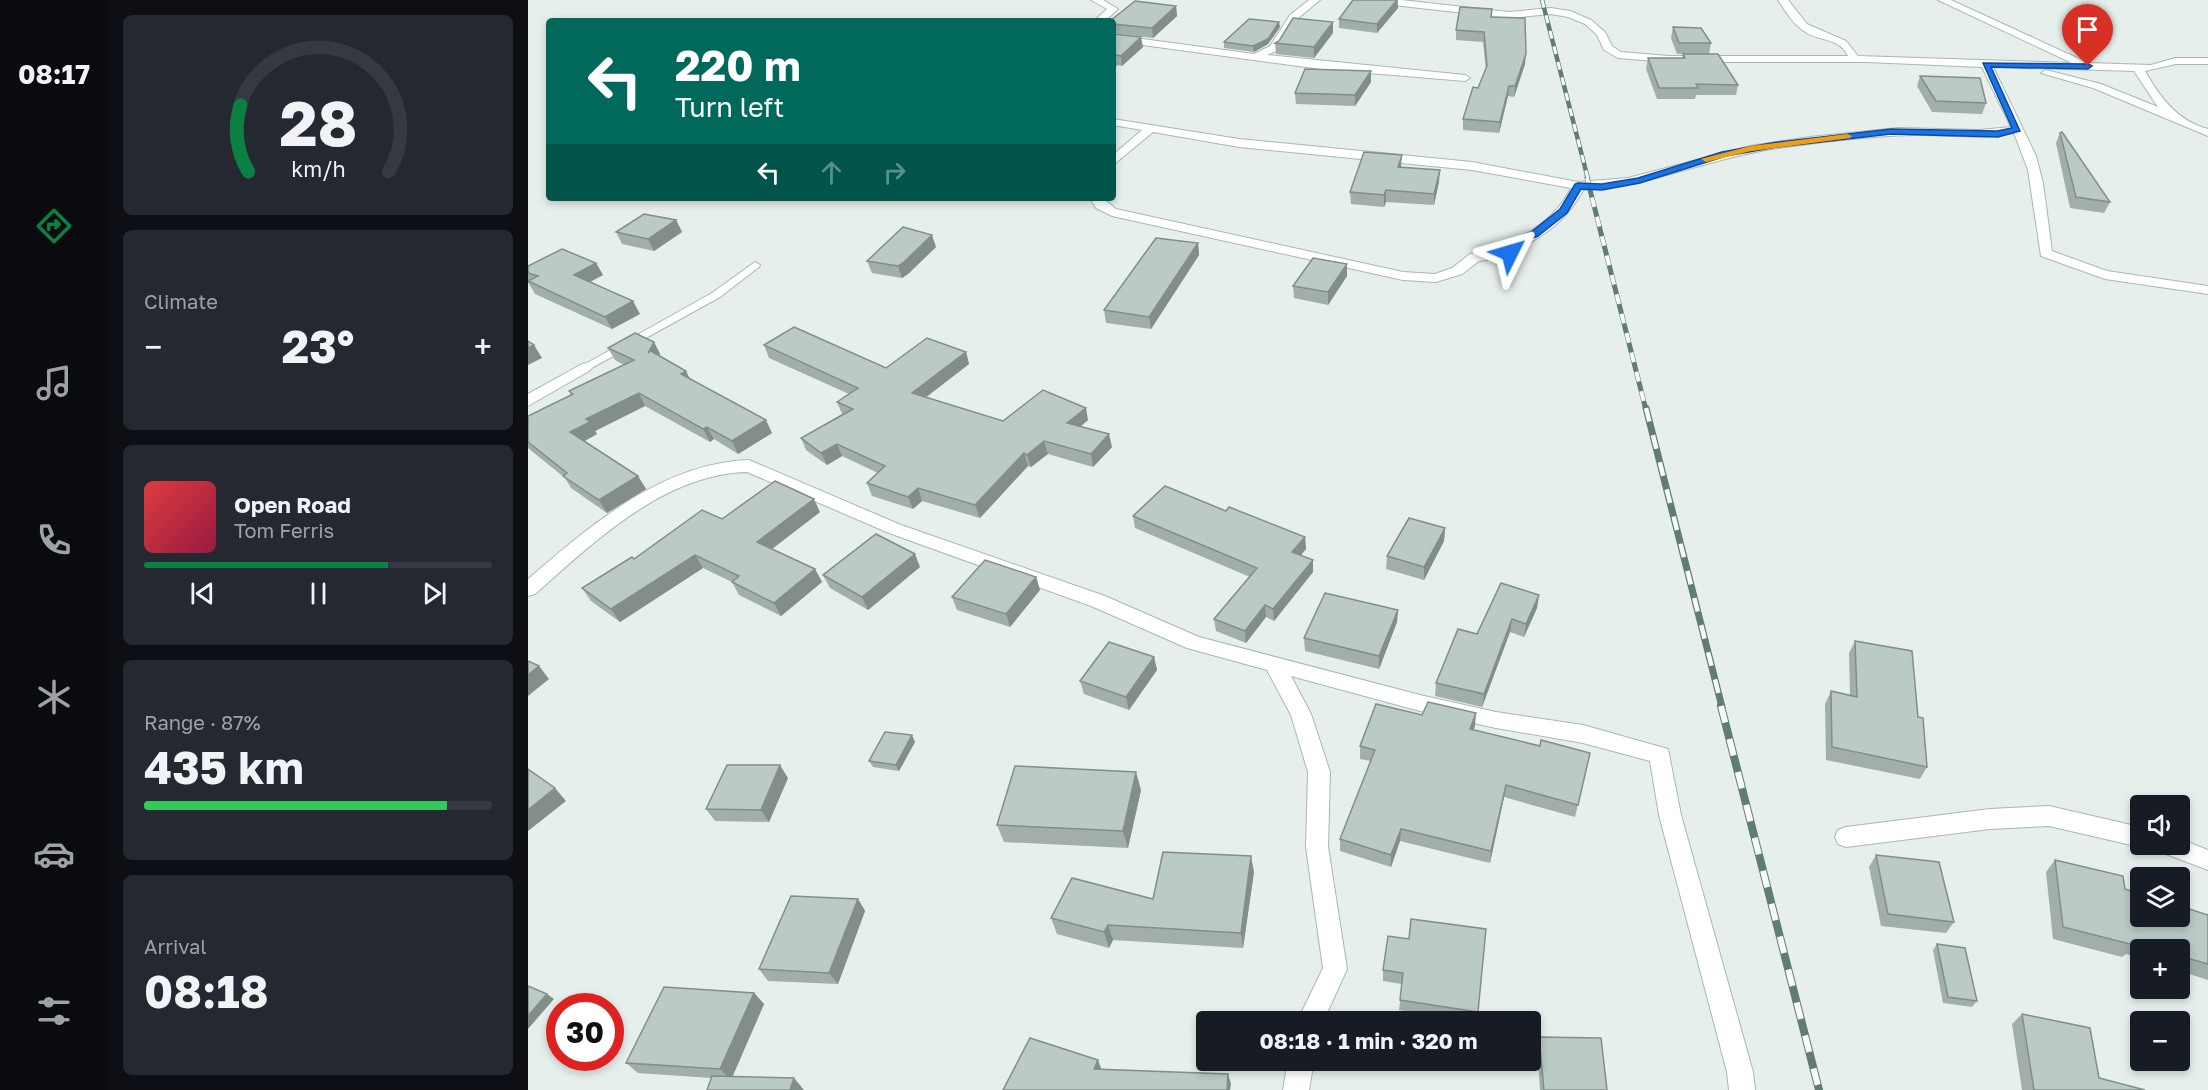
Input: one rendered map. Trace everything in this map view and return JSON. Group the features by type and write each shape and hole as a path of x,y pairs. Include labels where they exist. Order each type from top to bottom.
{"street":[{"path":"1096,0 1113,9"},
{"path":"1102,18 1124,0"},
{"path":"1255,57 1274,48 1293,17 1315,0"},
{"path":"1375,0 1509,15 1551,10 1560,12 1588,22 1601,34 1608,48 1618,55 1730,60 1854,59 2152,68 2175,61 2208,62"},
{"path":"1783,0 1802,24 1813,32 1842,41 1852,51 1854,59"},
{"path":"1943,0 2088,66"},
{"path":"1116,38 1321,66 1465,78"},
{"path":"1986,64 2026,145 2038,194 2046,253 2100,276 2208,291"},
{"path":"2015,65 2097,86 2172,117 2190,129 2208,133"},
{"path":"2137,67 2147,86 2172,117"},
{"path":"1116,122 1239,143 1472,166 1578,186 1602,187 1640,181 1725,154 1777,145 1891,132 1998,134 2017,129"},
{"path":"1116,158 1151,128"},
{"path":"1098,201 1112,212 1176,228 1403,276 1436,278 1457,271 1475,257 1510,253 1516,242 1535,234 1563,211 1578,186"},
{"path":"528,401 584,368"},
{"path":"528,589 582,543 657,492 710,467 736,464 775,475 895,529 1098,601 1194,643 1420,703 1496,720 1583,735 1660,755 1670,815 1740,1072 1742,1090"},
{"path":"1273,663 1301,714 1319,772 1317,847 1324,915 1335,969 1314,1011"},
{"path":"1846,837 1990,819 2049,816 2130,835"},
{"path":"2190,853 2208,860"},
{"path":"1296,1090 1299,1071"}],"lane":[{"path":"584,368 716,295 755,265"}],"building":[{"path":"1353,0 1397,0 1377,24 1339,19"},
{"path":"1135,1 1176,6 1152,28 1116,24 1116,18 1114,18"},
{"path":"1460,7 1492,9 1491,17 1525,18 1526,54 1515,86 1509,86 1500,122 1463,119 1473,87 1478,88 1487,66 1484,32 1456,30"},
{"path":"1293,18 1333,22 1314,47 1275,43 1279,41"},
{"path":"1249,19 1279,22 1268,39 1253,46 1224,42"},
{"path":"1673,27 1701,28 1711,43 1679,43"},
{"path":"1116,34 1141,37 1121,56 1116,55"},
{"path":"1683,54 1718,54 1738,85 1696,84 1698,88 1659,88 1648,58 1685,58"},
{"path":"1305,69 1371,71 1355,95 1295,93"},
{"path":"1920,76 1980,78 1986,103 1936,101"},
{"path":"2062,132 2110,202 2076,197 2060,133"},
{"path":"1364,152 1402,155 1398,167 1440,170 1434,194 1386,190 1384,195 1350,192"},
{"path":"644,214 676,220 648,239 616,232"},
{"path":"903,227 932,235 898,266 867,261"},
{"path":"1156,238 1198,243 1149,317 1104,310"},
{"path":"562,249 596,263 574,275 633,301 605,317 528,281 538,276 528,273 528,266"},
{"path":"1313,258 1347,264 1328,292 1293,286"},
{"path":"794,327 886,368 927,338 966,352 912,393 1003,421 1043,390 1086,408 1067,423 1109,434 1091,454 1044,441 1027,455 1024,453 975,505 918,488 908,497 867,483 885,466 837,444 821,453 801,438 853,409 837,402 858,388 764,345"},
{"path":"635,333 654,342 648,353 651,351 686,371 681,374 766,420 732,441 707,427 703,429 639,393 586,419 590,422 570,432 638,476 599,500 563,476 567,473 528,442 528,416 573,394 569,391 634,360 608,348"},
{"path":"775,481 814,499 757,542 815,569 774,603 732,582 739,576 695,555 611,609 582,588 632,557 634,559 702,510 722,519"},
{"path":"1165,486 1226,511 1229,507 1305,537 1292,552 1313,560 1273,609 1265,605 1245,631 1214,619 1257,568 1133,516"},
{"path":"1409,518 1445,528 1424,567 1387,556"},
{"path":"876,534 915,554 862,597 823,575"},
{"path":"985,560 1036,577 1006,614 952,597"},
{"path":"1501,583 1539,595 1526,624 1512,619 1484,694 1436,683 1458,629 1477,634"},
{"path":"1325,593 1398,610 1379,656 1304,638"},
{"path":"1855,641 1912,651 1918,717 1923,718 1927,767 1832,747 1831,691 1857,697"},
{"path":"1109,642 1154,657 1126,697 1080,681"},
{"path":"528,661 539,666 528,675"},
{"path":"1428,702 1476,713 1470,729 1540,746 1541,740 1590,753 1578,805 1506,785 1491,851 1401,829 1391,855 1340,839 1375,750 1360,746 1376,704 1422,715"},
{"path":"885,732 912,735 896,765 869,761"},
{"path":"727,765 780,765 761,810 706,809"},
{"path":"1015,766 1136,772 1123,831 997,825"},
{"path":"528,769 555,788 528,810"},
{"path":"1163,852 1251,856 1241,933 1108,925 1104,932 1051,918 1072,878 1153,899"},
{"path":"1876,855 1939,862 1954,922 1888,914"},
{"path":"2055,860 2123,876 2125,889 2130,891 2130,927 2190,927 2190,909 2208,915 2208,964 2190,959 2190,939 2130,939 2130,944 2063,927"},
{"path":"791,896 858,899 829,973 759,969"},
{"path":"1411,919 1486,929 1478,1011 1400,1000 1403,973 1383,970 1388,936 1409,939"},
{"path":"1937,944 1965,948 1977,1001 1948,997"},
{"path":"528,986 546,995 528,1016"},
{"path":"664,987 754,993 720,1069 626,1063"},
{"path":"2022,1014 2090,1028 2099,1078 2145,1090 2034,1090"},
{"path":"1541,1037 1601,1038 1607,1090 1544,1090"},
{"path":"1030,1038 1098,1060 1094,1069 1228,1074 1227,1090 1003,1090"},
{"path":"712,1076 794,1078 790,1090 707,1090"}],"railway":[{"path":"1542,0 1588,179"},
{"path":"1587,178 1646,410"},
{"path":"1646,408 1722,707"},
{"path":"1721,706 1819,1090"}],"slow traffic":[{"path":"1706,159 1751,148 1847,136"}],"route":[{"path":"1510,253 1516,242 1535,234 1563,211 1578,186 1602,187 1640,181 1701,160 1751,148 1855,135 1921,131 1998,134 2017,129 2004,107 1986,64 2088,66"}]}
